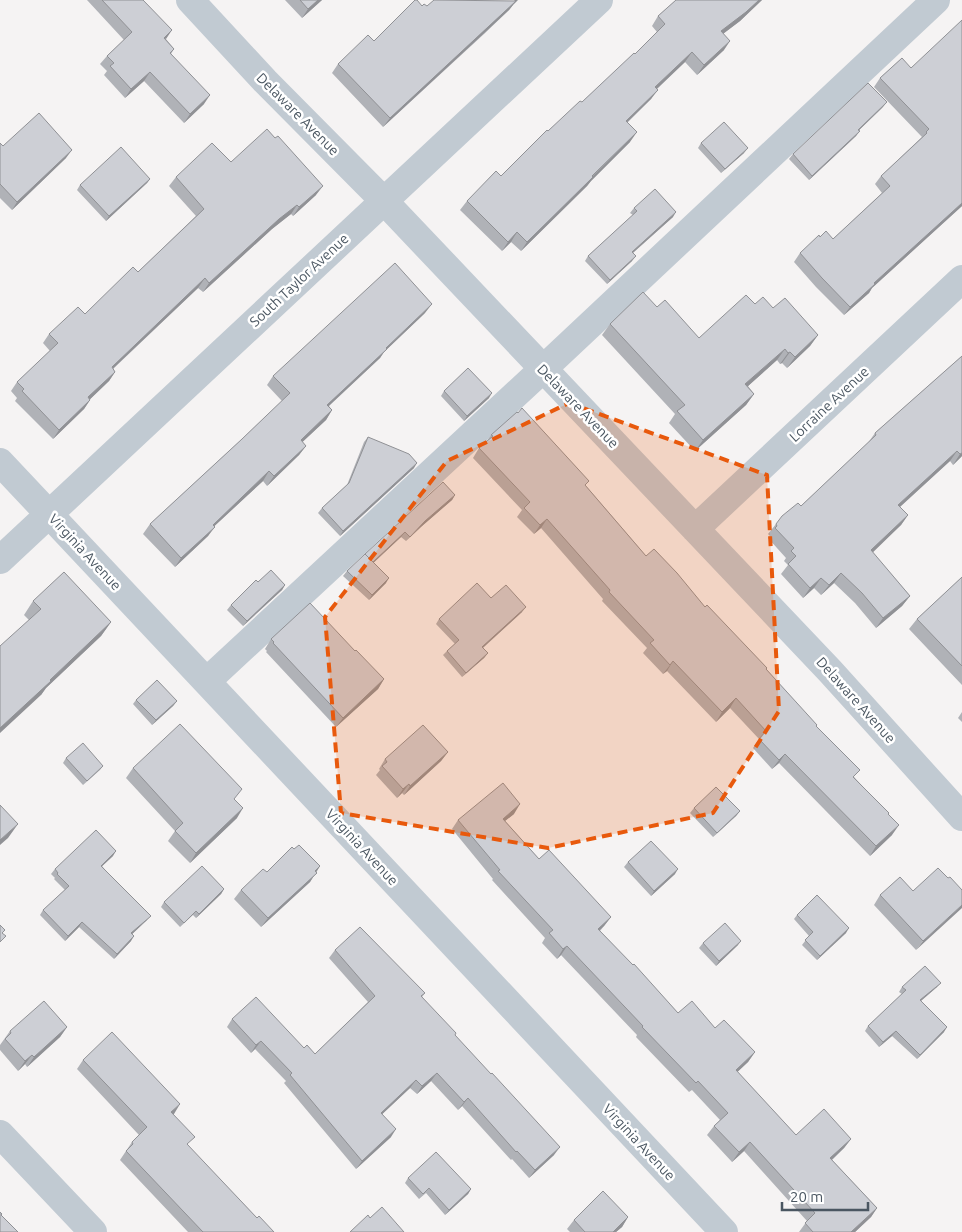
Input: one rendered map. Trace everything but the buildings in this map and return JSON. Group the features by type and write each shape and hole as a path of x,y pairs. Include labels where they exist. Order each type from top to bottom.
{"street":[{"name":"South Taylor Avenue","path":"0,560 599,0"},
{"path":"206,681 936,0"},
{"name":"Delaware Avenue","path":"205,5 265,81 384,201 543,368 830,672 962,817"},
{"name":"Lorraine Avenue","path":"695,529 962,279"},
{"name":"Virginia Avenue","path":"0,462 724,1232"},
{"path":"0,1134 93,1232"}],"highlighted area":[{"path":"569,403 767,475 779,711 713,813 548,848 341,813 325,617 447,461"}]}
